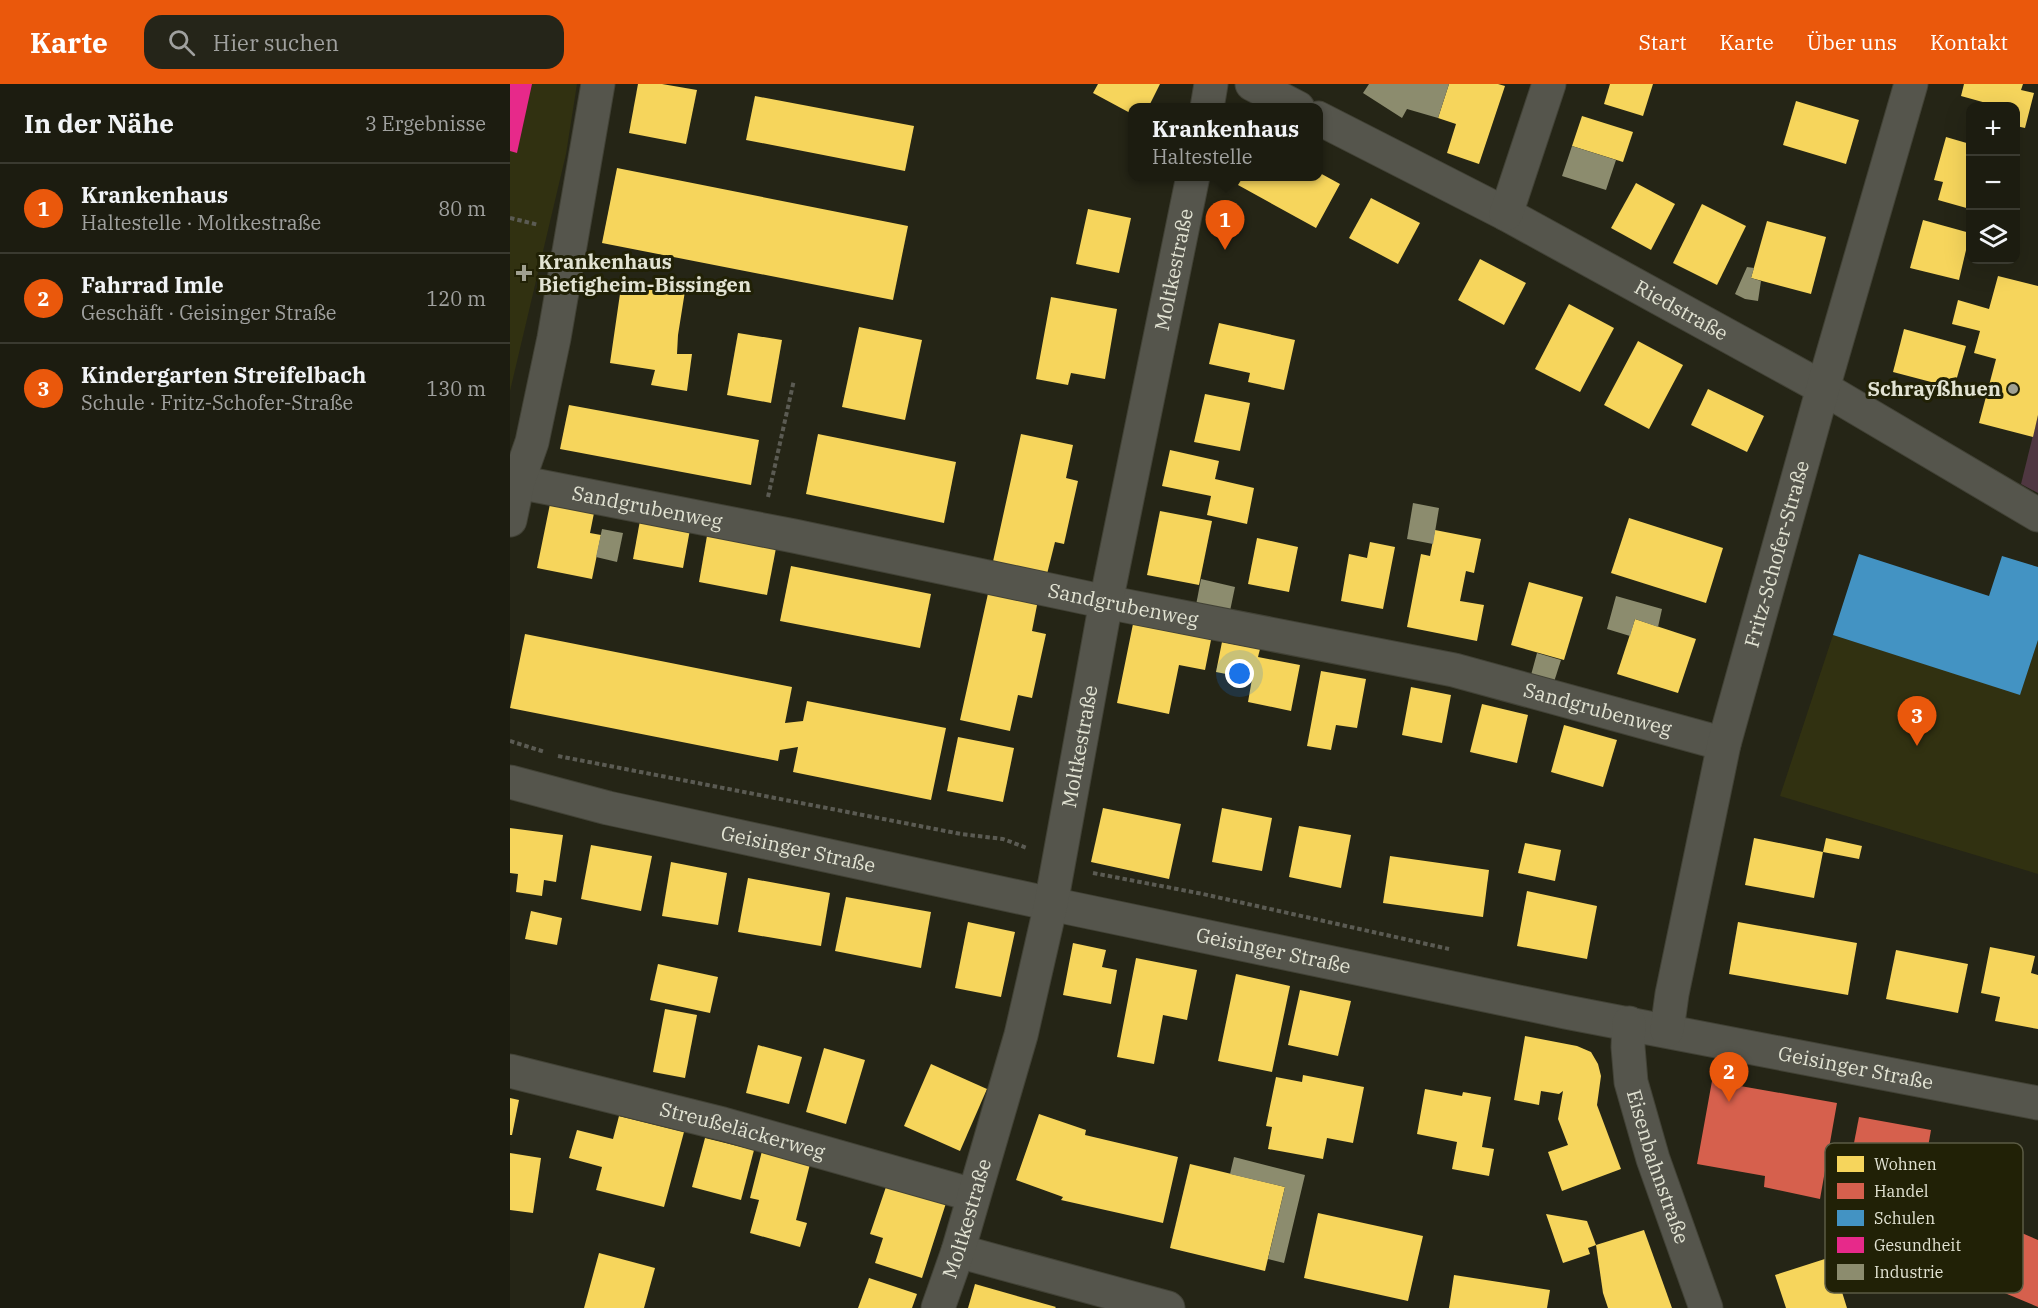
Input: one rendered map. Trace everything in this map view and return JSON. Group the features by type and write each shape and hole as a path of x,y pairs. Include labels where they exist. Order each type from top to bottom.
{"street":[{"path":"510,519 514,483 532,442 554,338 597,84"},
{"path":"1208,103 1211,84"},
{"path":"1252,84 1288,103"},
{"path":"1506,214 1549,84"},
{"name":"Fritz-Schofer-Straße","path":"1667,1030 1672,994 1724,744 1911,84"},
{"name":"Riedstraße","path":"1323,121 1506,214 1823,388 2027,509"},
{"name":"Moltkestraße","path":"938,1308 1022,1035 1060,861 1106,602 1192,181"},
{"name":"Sandgrubenweg","path":"514,483 760,530 1106,602 1454,670 1724,744"},
{"name":"Geisinger Straße","path":"510,782 608,808 1051,904 1531,1004 2038,1104"},
{"name":"Eisenbahnstraße","path":"1629,1023 1628,1047 1631,1082 1653,1159 1706,1308"},
{"name":"Streußeläckerweg","path":"510,1071 723,1124 973,1195"},
{"path":"957,1251 1168,1308"}],"path":[{"path":"760,530 794,380"},
{"path":"510,741 555,755 961,834 1003,839 1085,872 1203,894 1455,950"}],"shaded area":[{"name":"Krankenhaus Bietigheim-Bissingen","path":"510,84 577,84 566,154 510,391"},
{"path":"2038,415 2038,493 2021,484"},
{"path":"1833,635 2020,694 2038,640 2038,874 1780,796"}],"building: Wohnen":[{"path":"638,84 662,84 697,90 686,144 629,133"},
{"path":"1098,84 1160,84 1150,103 1128,103 1128,112 1093,93"},
{"path":"1449,84 1505,86 1479,164 1447,153 1456,124 1438,118"},
{"path":"1610,84 1653,84 1643,116 1604,104"},
{"path":"1964,84 2023,84 2021,90 2034,93 2025,128 2020,127 2020,102 1983,102 1961,96"},
{"path":"755,96 914,126 905,171 746,140"},
{"path":"1796,101 1859,120 1846,164 1783,145"},
{"path":"1582,116 1633,132 1623,162 1572,146"},
{"path":"1946,137 1966,143 1966,208 1938,200 1943,182 1934,180"},
{"path":"617,168 908,226 893,300 602,243"},
{"path":"1323,175 1340,184 1316,228 1238,185 1240,181 1323,181"},
{"path":"1636,183 1675,204 1651,250 1611,228"},
{"path":"1371,198 1420,223 1398,264 1349,238"},
{"path":"1702,204 1746,226 1717,285 1673,263"},
{"path":"1088,209 1131,218 1119,273 1076,264"},
{"path":"1923,220 1966,232 1966,250 1959,280 1910,268"},
{"path":"1767,221 1826,237 1811,294 1751,278"},
{"path":"1480,259 1526,283 1504,325 1458,300"},
{"path":"1998,276 2038,286 2038,415 2033,437 1979,423 1996,359 1974,353 1980,331 1952,324 1958,300 1989,309"},
{"path":"622,280 685,291 677,354 692,354 687,391 651,385 655,370 610,363"},
{"path":"1051,297 1117,309 1105,379 1071,373 1068,385 1036,379"},
{"path":"1569,304 1614,328 1580,392 1535,369"},
{"path":"1219,323 1295,340 1284,390 1248,382 1250,373 1209,364"},
{"path":"859,327 922,340 905,420 842,407"},
{"path":"1904,329 1966,346 1954,388 1893,372"},
{"path":"738,333 782,340 771,403 727,395"},
{"path":"1638,341 1683,365 1649,429 1604,405"},
{"path":"1708,389 1764,416 1747,452 1691,425"},
{"path":"1205,394 1250,403 1240,451 1194,442"},
{"path":"569,405 759,440 751,485 560,449"},
{"path":"818,434 956,462 944,523 806,494"},
{"path":"1021,434 1073,445 1066,478 1078,481 1064,544 1055,542 1046,578 992,566"},
{"path":"1170,450 1219,461 1215,479 1254,488 1247,524 1207,515 1211,496 1162,486"},
{"path":"551,499 595,508 590,533 601,535 592,579 537,568"},
{"path":"1160,511 1212,521 1199,585 1147,575"},
{"path":"641,515 691,524 683,568 633,559"},
{"path":"1629,518 1723,548 1706,603 1611,573"},
{"path":"708,530 777,543 767,595 699,582"},
{"path":"1435,530 1481,539 1474,573 1466,571 1460,601 1484,605 1477,641 1407,627 1421,554 1430,556"},
{"path":"1257,538 1298,547 1289,592 1248,584"},
{"path":"1370,542 1395,547 1383,609 1341,601 1349,554 1367,558"},
{"path":"791,566 931,594 920,648 780,621"},
{"path":"1529,582 1583,597 1564,660 1511,645"},
{"path":"989,589 1038,600 1032,631 1046,634 1032,698 1018,695 1010,731 960,720"},
{"path":"1134,619 1212,635 1205,670 1179,665 1169,714 1117,703"},
{"path":"1635,619 1696,639 1678,693 1617,674"},
{"path":"525,634 792,687 785,723 803,721 807,701 946,728 931,800 793,772 798,747 780,750 778,761 510,708"},
{"path":"1222,642 1260,649 1258,657 1300,665 1291,711 1248,702 1252,679 1216,672"},
{"path":"1321,671 1366,679 1357,728 1336,725 1331,750 1307,746"},
{"path":"1411,687 1451,695 1442,743 1402,735"},
{"path":"1482,704 1528,715 1517,763 1470,752"},
{"path":"1564,725 1617,740 1603,787 1551,772"},
{"path":"958,737 1014,748 1003,802 947,791"},
{"path":"1103,808 1181,824 1169,879 1091,862"},
{"path":"1222,808 1272,818 1262,871 1212,862"},
{"path":"1299,826 1351,835 1341,888 1289,877"},
{"path":"510,828 563,835 556,882 544,880 542,896 516,892 518,874 510,873"},
{"path":"1754,838 1823,852 1814,898 1745,885"},
{"path":"1826,838 1862,846 1859,859 1823,852"},
{"path":"1525,843 1561,850 1555,881 1518,873"},
{"path":"591,845 652,856 641,911 581,899"},
{"path":"1390,856 1489,870 1483,917 1383,903"},
{"path":"671,862 727,873 718,925 662,916"},
{"path":"748,878 830,893 821,946 738,932"},
{"path":"1527,891 1597,906 1587,959 1517,946"},
{"path":"846,897 931,912 921,968 835,951"},
{"path":"531,911 562,918 557,945 525,939"},
{"path":"968,922 1015,932 1001,997 955,988"},
{"path":"1738,922 1857,943 1848,995 1729,974"},
{"path":"1073,943 1106,950 1102,967 1117,970 1111,1004 1063,995"},
{"path":"1990,947 2035,956 2031,973 2038,975 2038,1029 1995,1021 2000,997 1981,993"},
{"path":"1896,950 1968,964 1958,1013 1886,999"},
{"path":"1136,958 1197,970 1187,1020 1163,1015 1154,1064 1117,1057"},
{"path":"658,964 718,977 710,1013 650,1000"},
{"path":"1236,974 1290,986 1272,1072 1218,1061"},
{"path":"1300,990 1351,1001 1338,1056 1288,1045"},
{"path":"665,1009 697,1015 685,1078 653,1072"},
{"path":"1525,1036 1577,1046 1591,1052 1598,1064 1601,1076 1597,1105 1621,1169 1562,1191 1548,1152 1568,1145 1558,1119 1563,1091 1559,1094 1541,1091 1539,1105 1514,1100"},
{"path":"758,1045 802,1057 789,1104 746,1093"},
{"path":"824,1048 865,1060 846,1124 806,1112"},
{"path":"931,1064 987,1089 960,1151 904,1126"},
{"path":"1303,1075 1364,1087 1353,1143 1327,1138 1323,1159 1268,1149 1272,1127 1266,1126 1276,1077 1302,1082"},
{"path":"1425,1089 1462,1096 1463,1092 1491,1097 1482,1147 1494,1149 1489,1176 1452,1169 1457,1142 1417,1134"},
{"path":"510,1098 519,1100 512,1135 510,1135"},
{"path":"1039,1114 1086,1130 1085,1135 1178,1157 1163,1223 1061,1200 1063,1197 1016,1180"},
{"path":"619,1116 684,1132 664,1207 596,1190 602,1167 569,1158 577,1130 613,1139"},
{"path":"705,1138 754,1150 741,1200 692,1187"},
{"path":"762,1151 810,1164 796,1220 807,1223 800,1247 750,1233 759,1200 750,1198"},
{"path":"510,1153 541,1158 533,1213 510,1210"},
{"path":"1190,1164 1285,1187 1265,1271 1170,1248"},
{"path":"888,1181 947,1200 922,1278 875,1263 883,1238 870,1234"},
{"path":"1318,1213 1423,1236 1408,1301 1304,1278"},
{"path":"1546,1214 1587,1221 1596,1245 1588,1248 1590,1254 1563,1263"},
{"path":"1644,1230 1672,1308 1608,1308 1603,1293 1596,1245"},
{"path":"599,1253 655,1268 644,1308 584,1308"},
{"path":"1825,1259 1825,1293 1842,1293 1847,1308 1786,1308 1775,1275"},
{"path":"1454,1275 1550,1290 1547,1308 1449,1308"},
{"path":"869,1278 917,1294 912,1308 858,1308"},
{"path":"975,1284 1056,1307 968,1308"}],"building: Handel":[{"path":"1712,1081 1837,1103 1830,1143 1825,1143 1825,1171 1820,1199 1764,1187 1765,1176 1697,1164"},
{"path":"1859,1117 1931,1130 1929,1143 1854,1143"},
{"path":"2023,1234 2038,1240 2038,1307 2005,1293 2023,1293"}],"building: Schulen":[{"path":"1859,554 1989,596 2002,556 2038,567 2038,640 2020,695 1833,635"}],"building: Gesundheit":[{"path":"510,84 532,84 517,153 510,151"}],"building: Industrie":[{"path":"1369,84 1449,84 1438,118 1407,109 1402,118 1363,93"},
{"path":"1572,146 1616,160 1606,190 1562,176"},
{"path":"1747,267 1754,268 1751,278 1761,281 1758,301 1745,299 1735,294"},
{"path":"1413,503 1439,508 1433,544 1407,539"},
{"path":"602,529 623,533 617,562 596,557"},
{"path":"1201,579 1235,587 1230,611 1196,605"},
{"path":"1616,596 1662,609 1658,627 1635,619 1630,636 1607,629"},
{"path":"1537,653 1561,660 1554,682 1531,675"},
{"path":"1234,1157 1305,1175 1284,1263 1268,1259 1285,1187 1230,1174"}],"place":[{"name":"Krankenhaus","path":"1225,250"},
{"name":"Krankenhaus Bietigheim-Bissingen","path":"524,273"},
{"name":"Schrayßhuen","path":"2013,389"},
{"name":"Kindergarten Streifelbach","path":"1917,746"},
{"name":"Fahrrad Imle","path":"1729,1102"}]}
